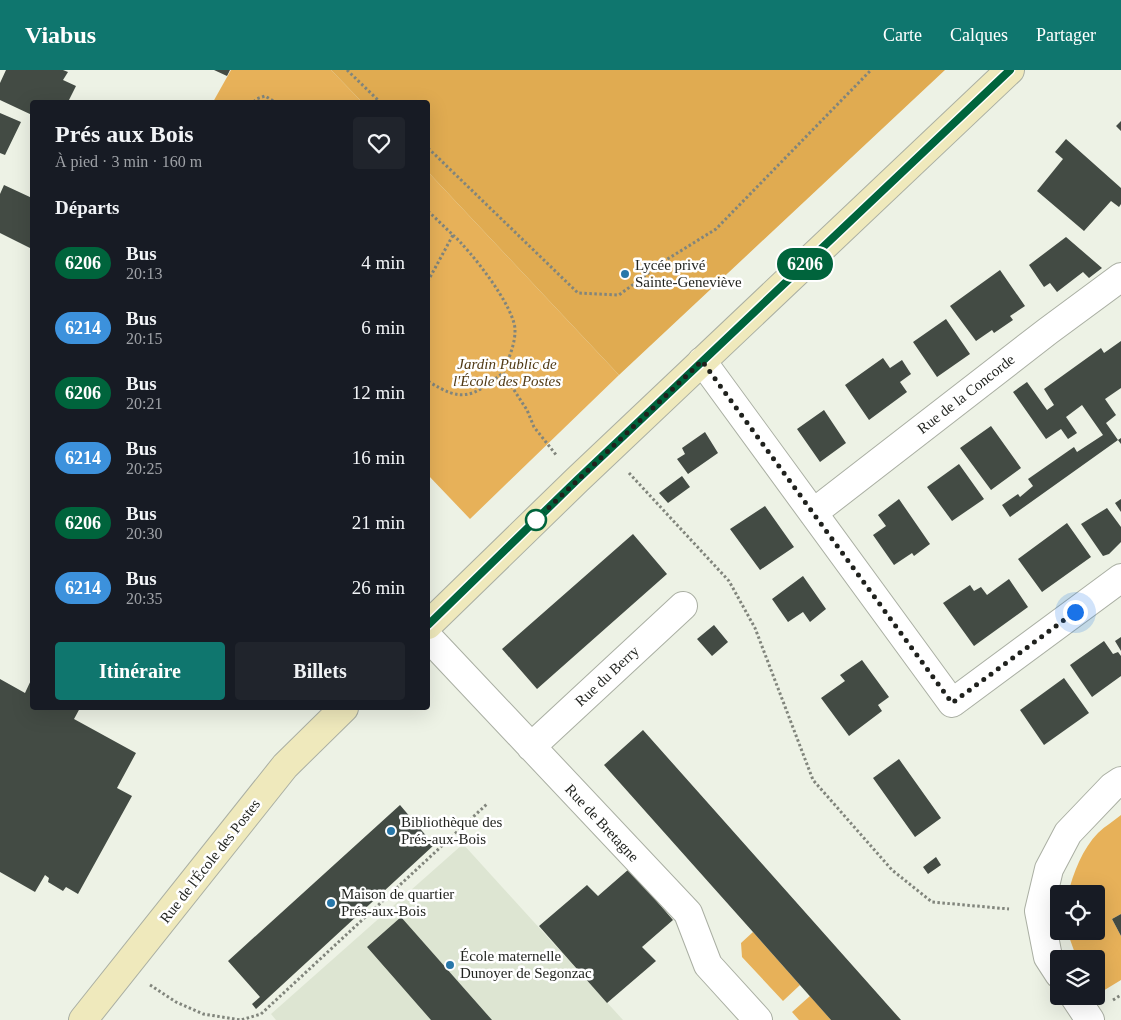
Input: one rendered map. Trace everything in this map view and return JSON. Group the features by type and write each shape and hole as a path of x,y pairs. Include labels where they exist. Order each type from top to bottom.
{"main road":[{"path":"430,623 577,480 1010,70"},
{"name":"Rue de l'École des Postes","path":"83,1020 285,766 342,710"}],"street":[{"name":"Rue de la Concorde","path":"813,513 1048,331 1121,277"},
{"path":"702,361 952,703 1121,578"},
{"name":"Rue du Berry","path":"530,747 683,606"},
{"name":"Rue de Bretagne","path":"430,639 688,913 708,965 758,1020"},
{"path":"1050,960 1039,911 1050,869 1068,833 1112,787 1121,781"},
{"path":"1080,1005 1090,1020"}],"path":[{"path":"347,70 378,100"},
{"path":"430,150 578,293 619,295 666,260 716,229 870,70"},
{"path":"255,100 265,96 272,100"},
{"path":"430,213 463,243 494,283 509,311 516,331 504,373 482,389 466,396 441,390 430,382"},
{"path":"430,277 453,235"},
{"path":"504,373 527,410 534,427 577,480"},
{"path":"608,451 729,581 755,628 813,780 892,870 932,902 1039,911"},
{"path":"125,968 176,1002 203,1014 241,1020 261,1014 486,804"}],"shaded area":[{"name":"Lycée privé Sainte-Geneviève","path":"331,70 945,70 619,375 430,174 430,100 360,100"},
{"name":"École maternelle Dunoyer de Segonzac","path":"463,844 623,1020 276,1020 271,1014"}],"green space":[{"path":"231,70 331,70 360,100 214,100"},
{"name":"Jardin Public de l'École des Postes","path":"430,174 619,375 470,519 430,477"},
{"path":"1121,815 1121,914 1112,919 1121,936 1121,980 1105,990 1105,950 1074,950 1070,940 1105,940 1105,885 1071,885 1083,853 1101,830"},
{"path":"753,932 800,985 783,1001 742,957 741,943"},
{"path":"810,996 831,1020 799,1020 792,1012"}],"building":[{"path":"6,70 63,70 68,72 63,80 76,86 69,100 30,100 30,114 0,100 0,83"},
{"path":"214,70 230,70 227,76"},
{"path":"0,113 21,122 5,155 0,153"},
{"path":"1121,121 1121,131 1116,126"},
{"path":"1066,139 1121,188 1121,204 1119,207 1111,201 1084,231 1037,191 1063,159 1055,152"},
{"path":"4,185 30,197 30,248 0,233 0,194"},
{"path":"1066,237 1102,268 1089,278 1083,272 1057,292 1050,283 1044,287 1029,265"},
{"path":"1000,270 1025,306 1010,316 1013,320 994,333 992,330 976,341 950,306"},
{"path":"946,319 970,354 937,377 913,342"},
{"path":"1121,341 1121,388 1105,399 1116,415 1106,423 1118,440 1010,517 1002,505 1018,494 1020,497 1033,486 1028,479 1074,447 1077,452 1103,435 1082,405 1066,417 1077,433 1068,439 1061,429 1046,439 1013,392 1027,382 1047,410 1054,405 1044,389 1101,348 1104,353"},
{"path":"883,358 890,368 902,360 911,374 900,382 907,392 869,420 845,385"},
{"path":"824,410 846,443 820,462 797,429"},
{"path":"991,426 1021,468 991,490 960,448"},
{"path":"705,432 718,453 688,474 677,459 685,454 682,448"},
{"path":"959,464 984,499 952,521 927,487"},
{"path":"682,476 690,487 668,503 659,493"},
{"path":"899,499 930,544 914,556 912,553 894,565 873,535 886,526 878,515"},
{"path":"1121,499 1121,512 1115,503"},
{"path":"765,506 794,547 760,570 730,529"},
{"path":"1107,508 1121,527 1121,542 1109,554 1103,556 1081,524"},
{"path":"1067,523 1091,557 1042,592 1018,559"},
{"path":"633,534 667,574 537,689 502,649"},
{"path":"803,576 826,609 810,622 803,612 788,622 772,599"},
{"path":"1009,579 1028,607 974,646 943,603 970,585 974,591 981,587 987,595"},
{"path":"714,625 728,642 712,656 697,639"},
{"path":"1121,637 1121,651 1115,641"},
{"path":"1104,641 1113,654 1118,652 1121,656 1121,676 1092,697 1070,665"},
{"path":"862,660 889,697 878,705 882,711 849,736 821,698 845,681 840,675"},
{"path":"1064,678 1089,713 1044,745 1020,710"},
{"path":"0,679 25,693 30,682 30,710 79,710 74,719 136,753 117,788 132,796 78,894 66,887 63,891 48,882 49,878 45,875 35,892 0,872"},
{"path":"643,730 901,1020 831,1020 604,765"},
{"path":"899,759 941,818 915,837 873,778"},
{"name":"Maison de quartier Prés-aux-Bois","path":"400,805 434,845 256,1009 252,1004 260,997 228,961"},
{"path":"936,857 941,865 928,874 923,867"},
{"path":"629,869 673,920 642,947 656,961 607,1003 539,926 587,885 598,896"},
{"path":"1121,914 1121,936 1112,919"},
{"path":"401,917 492,1020 431,1020 367,947"}],"bus line":[{"name":"6206","path":"430,623 577,480 1010,70"}],"place":[{"name":"Lycée privé Sainte-Geneviève","path":"625,274"},
{"name":"Bibliothèque des Prés-aux-Bois","path":"391,831"},
{"name":"Maison de quartier Prés-aux-Bois","path":"331,903"},
{"name":"École maternelle Dunoyer de Segonzac","path":"450,965"}],"route":[{"path":"536,520 702,361 952,703 1075,612"}]}
